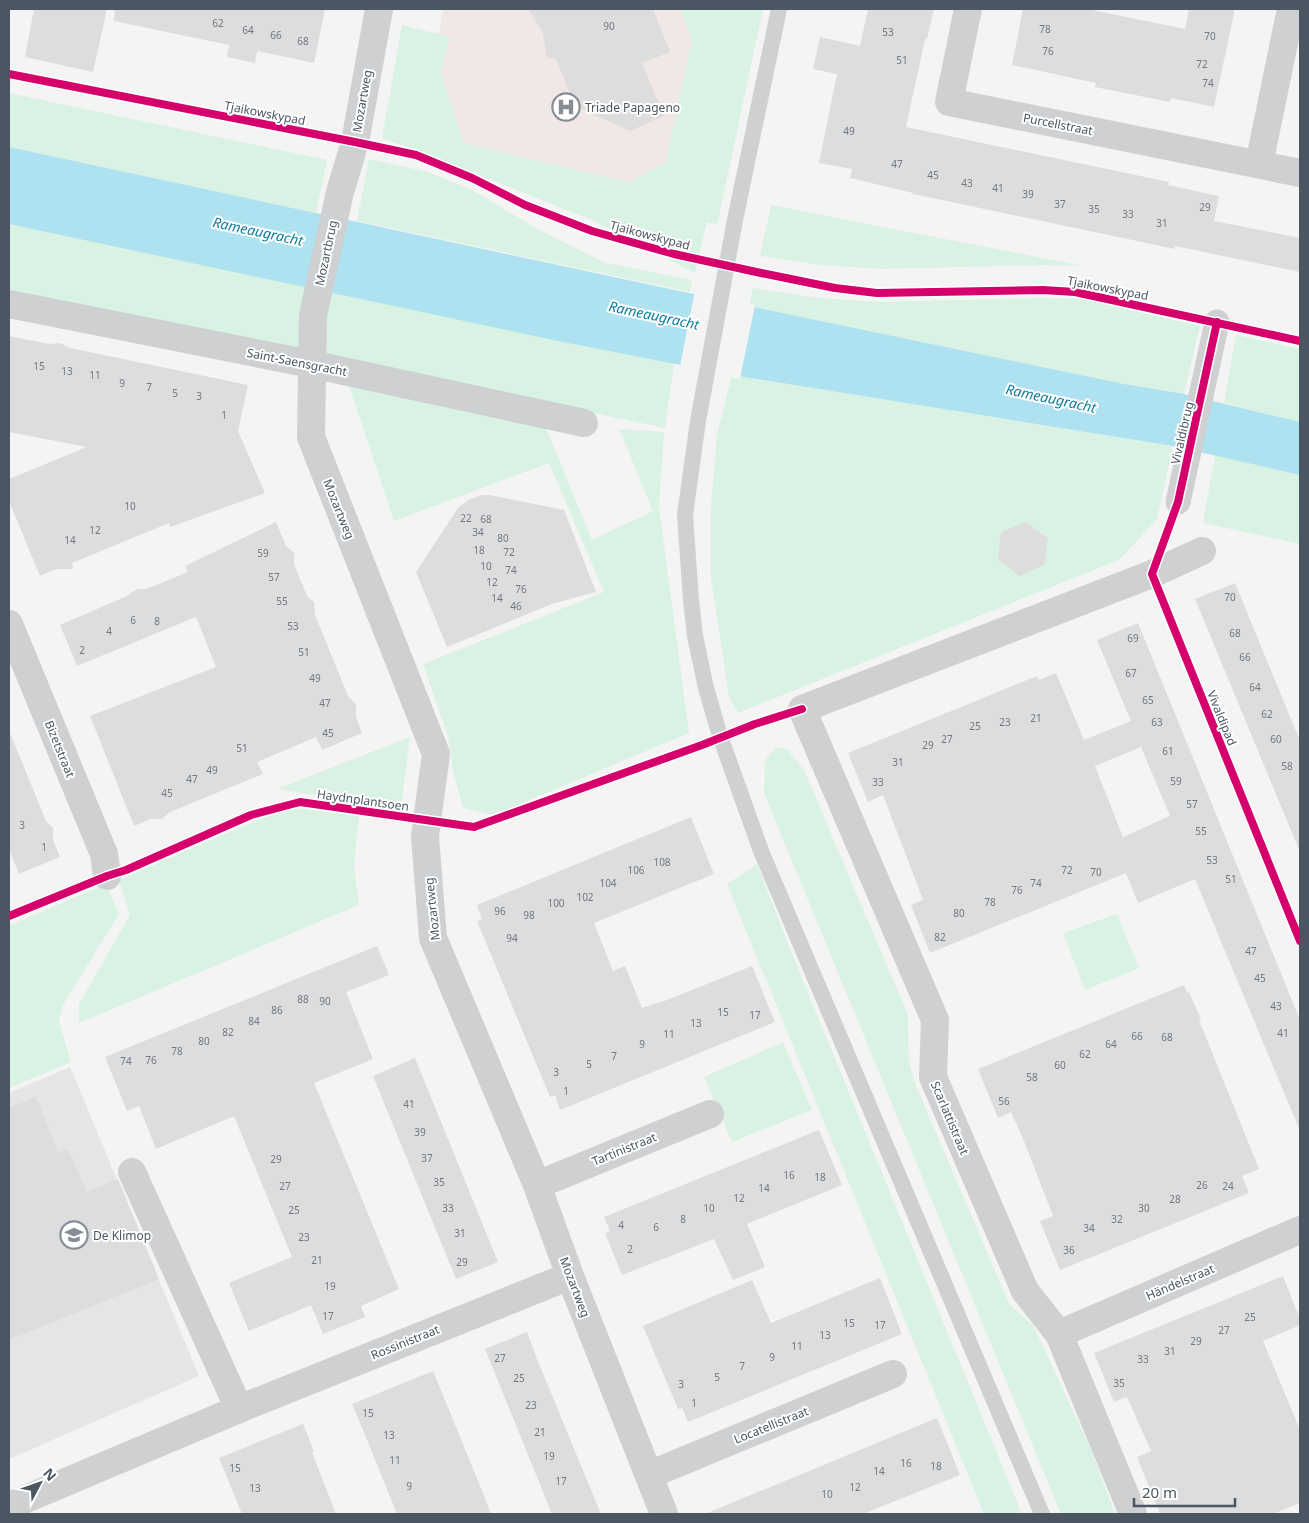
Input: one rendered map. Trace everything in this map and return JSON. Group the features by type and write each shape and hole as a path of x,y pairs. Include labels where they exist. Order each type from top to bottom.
{"street":[{"name":"Mozartweg","path":"340,192 355,142 379,9"},
{"name":"Purcellstraat","path":"968,9 949,102 1300,173"},
{"path":"1260,164 1291,9"},
{"name":"Mozartbrug","path":"313,315 340,192"},
{"name":"Saint-Saensgracht","path":"9,304 311,364 584,423"},
{"name":"Mozartweg","path":"313,315 311,437 436,754 426,836 433,938 537,1185 570,1276 664,1514"},
{"name":"Vivaldibrug","path":"1178,502 1217,322"},
{"name":"Scarlattistraat","path":"1133,1514 1059,1334 1025,1291 933,1077 935,1020 802,709 1152,574 1202,552"},
{"name":"Bizetstraat","path":"9,624 104,854 107,876"},
{"name":"Tartinistraat","path":"537,1185 710,1114"},
{"path":"132,1172 239,1409"},
{"name":"Händelstraat","path":"1059,1334 1300,1230"},
{"name":"Rossinistraat","path":"9,1506 239,1409 570,1276"},
{"name":"Locatellistraat","path":"649,1475 893,1374"}],"lane":[{"path":"779,9 735,220 698,421 685,515 695,636 706,688 720,736 761,851 1042,1514"}],"shaded area":[{"name":"Triade Papageno","path":"443,9 711,9 672,165 627,186 456,147 433,66"},
{"name":"De Klimop","path":"70,1067 199,1376 9,1459 9,1093"}],"green space":[{"path":"680,9 763,9 717,225 707,222 695,273 592,220 422,152 382,138 402,25 450,37 441,72 464,143 628,182 666,162 692,39"},
{"path":"9,93 327,160 316,213 9,147"},
{"path":"369,159 428,172 474,191 541,231 603,262 692,280 690,292 357,221"},
{"path":"771,205 1083,266 1043,265 882,269 821,265 760,256"},
{"path":"9,224 674,363 665,428 251,340 9,292"},
{"path":"753,288 817,298 881,302 1043,298 1082,299 1200,326 1184,394 1124,384 749,306"},
{"path":"1236,335 1300,349 1300,422 1224,403"},
{"path":"732,375 1173,446 1157,519 1119,560 738,713 729,697 710,571 711,506 717,435"},
{"path":"349,386 543,421 592,540 653,511 619,429 664,432 659,507 689,733 494,815 463,808 453,771 448,736 423,664 604,592 549,463 394,521"},
{"path":"1215,455 1300,475 1300,544 1203,523"},
{"path":"410,737 401,808 277,789"},
{"path":"776,748 787,749 804,770 908,1015 909,1061 914,1081 1009,1304 1033,1325 1091,1450 1115,1514 1061,1514 764,793 765,760"},
{"path":"295,808 359,816 354,866 359,905 79,1023 79,1004 130,915 119,880 255,821"},
{"path":"757,864 1022,1514 984,1514 727,884"},
{"path":"106,884 119,914 63,1005 59,1021 71,1062 9,1088 9,926"},
{"path":"1117,914 1139,968 1085,990 1063,933"},
{"path":"783,1042 812,1110 732,1142 704,1077"}],"water":[{"name":"Rameaugracht","path":"9,147 749,306 1124,384 1184,394 1300,422 1300,475 1173,446 732,375 558,341 9,224"}],"pier":[{"path":"695,291 755,305 740,379 680,366"}],"building":[{"path":"34,9 107,9 93,72 25,57"},
{"path":"115,9 325,9 314,63 257,51 255,63 227,57 229,45 114,21"},
{"path":"528,9 653,9 670,52 642,63 664,116 630,131 575,106 556,59 547,58 543,33"},
{"path":"868,9 934,9 927,39 925,39 906,127 1169,182 1168,185 1219,196 1214,221 1300,238 1300,272 1175,246 1175,249 913,194 850,178 852,169 819,163 837,74 813,69 820,37 860,46"},
{"path":"1023,9 1087,9 1185,29 1189,9 1235,9 1214,107 1171,98 1170,102 1095,87 1096,83 1012,65"},
{"path":"9,336 49,344 60,343 70,348 248,385 238,431 265,493 170,527 169,523 72,563 73,569 56,569 40,576 9,501 9,479 87,447 9,432"},
{"path":"482,495 564,510 596,592 552,604 447,647 416,572 458,508 470,499"},
{"path":"276,522 286,546 294,553 294,564 307,596 314,602 315,615 348,696 356,705 356,717 362,733 322,750 316,737 257,762 263,774 170,812 162,819 151,819 134,826 90,716 216,667 196,617 77,666 60,625 127,596 137,589 146,589 188,572 185,566"},
{"path":"1026,522 1048,538 1044,565 1019,576 998,559 1001,532"},
{"path":"1235,583 1300,741 1300,852 1195,599"},
{"path":"1138,623 1300,1020 1300,1131 1195,879 1138,903 1126,873 930,953 911,905 923,900 883,795 868,802 848,753 1037,676 1039,680 1056,673 1084,740 1131,721 1097,640","holes":["1141,747 1170,816 1123,837 1095,766"]},
{"path":"9,733 46,821 53,828 53,840 60,857 19,874 9,849"},
{"path":"691,817 714,874 594,923 613,971 625,966 642,1008 752,966 775,1022 560,1110 555,1095 550,1097 477,921 482,919 477,905"},
{"path":"377,946 389,975 346,992 373,1059 314,1083 399,1289 361,1306 365,1317 323,1334 311,1305 249,1331 229,1283 292,1257 234,1116 156,1149 139,1106 127,1111 105,1057"},
{"path":"1184,985 1201,1019 1199,1020 1259,1169 1242,1176 1249,1193 1060,1270 1040,1221 1053,1216 1022,1136 1011,1112 998,1118 978,1069"},
{"path":"415,1058 498,1262 456,1279 373,1076"},
{"path":"36,1097 58,1153 68,1149 87,1192 118,1179 159,1279 9,1340 9,1108"},
{"path":"819,1130 842,1185 747,1224 765,1267 733,1280 714,1239 622,1275 605,1233 610,1231 604,1217"},
{"path":"1283,1276 1300,1319 1300,1325 1263,1341 1300,1430 1300,1503 1273,1514 1160,1514 1137,1457 1151,1451 1127,1397 1114,1402 1094,1353"},
{"path":"880,1278 902,1334 688,1422 682,1408 678,1409 643,1326 752,1280 771,1323"},
{"path":"527,1332 601,1514 552,1514 485,1349"},
{"path":"433,1371 491,1514 397,1514 352,1404"},
{"path":"937,1418 960,1475 863,1514 705,1514"},
{"path":"303,1424 336,1514 242,1514 219,1458"}],"cycle path":[{"name":"Tjaikowskypad","path":"9,74 416,155 472,178 525,205 592,231 674,254 761,273 835,288 877,293 1043,290 1075,292 1300,341"},
{"name":"Vivaldipad","path":"1217,322 1178,502 1152,574 1300,941"},
{"name":"Haydnplantsoen","path":"9,916 126,870 251,815 300,802 474,827 755,724 802,709"}],"place":[{"name":"Triade Papageno","path":"566,107"},
{"name":"De Klimop","path":"74,1235"}]}
